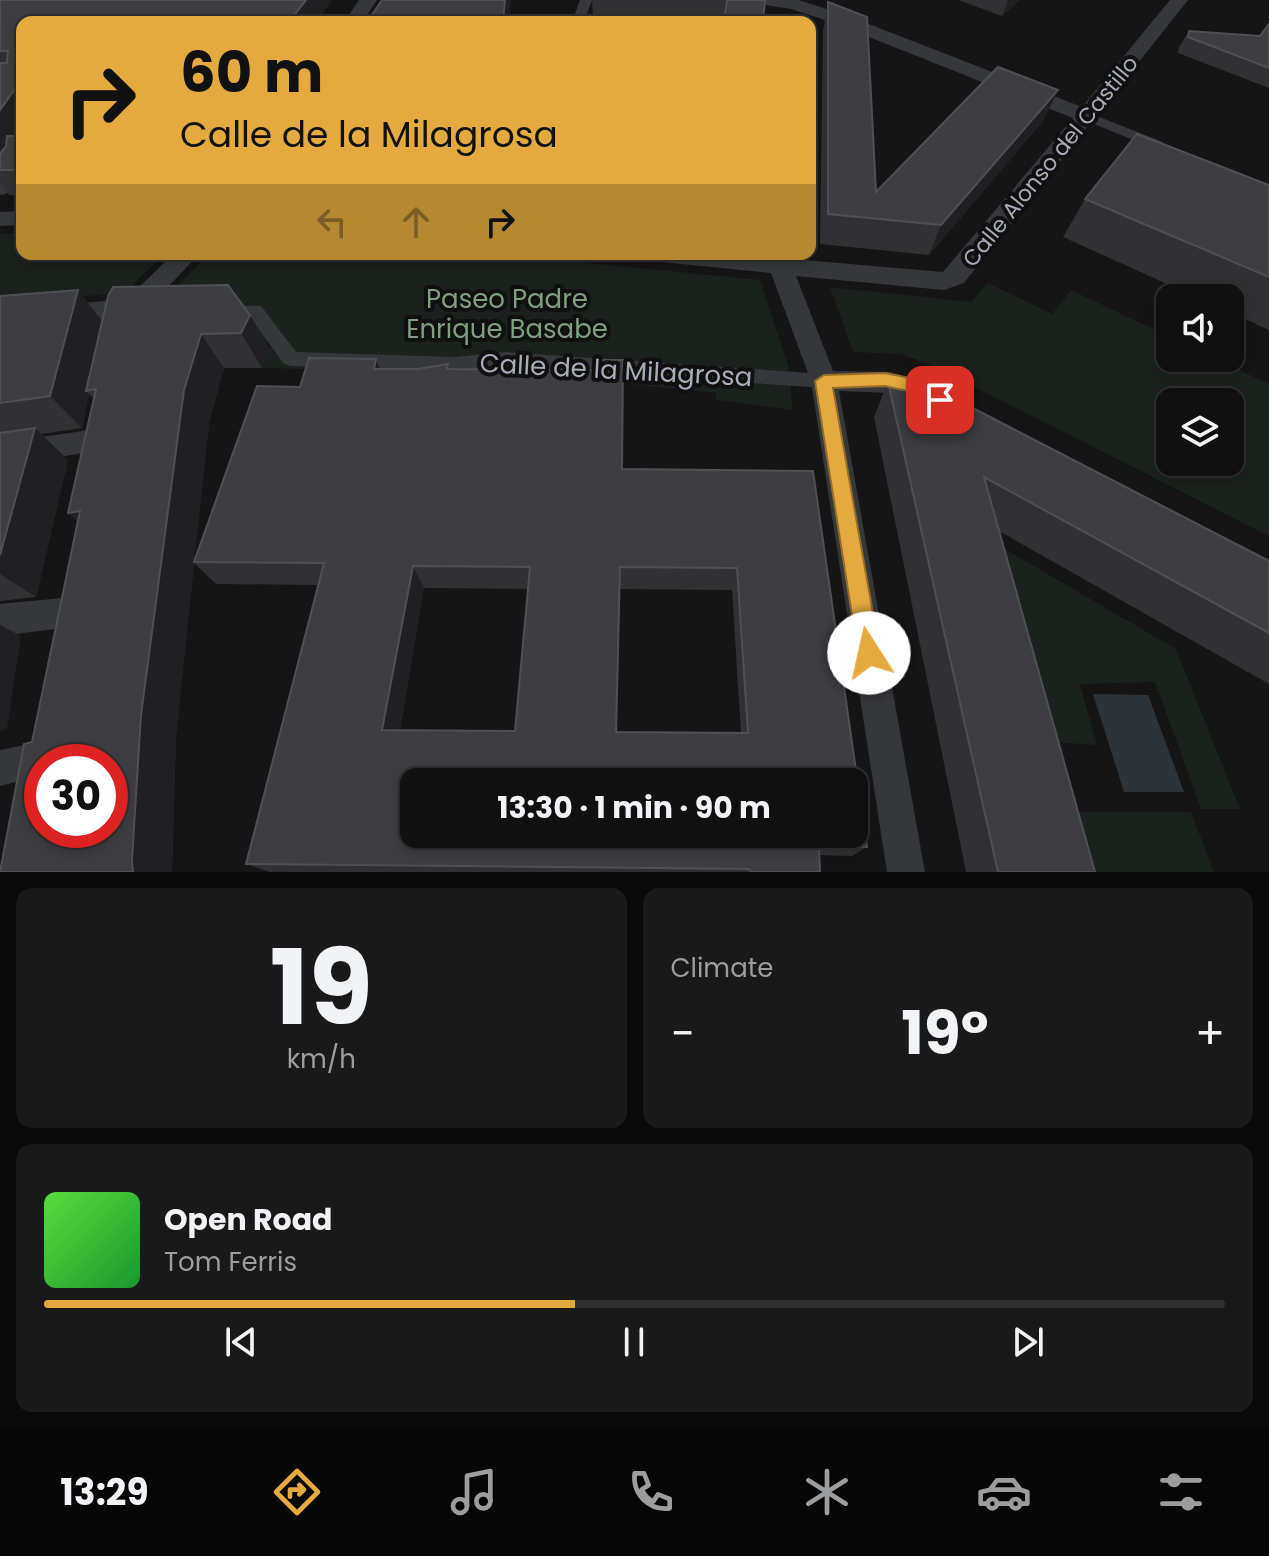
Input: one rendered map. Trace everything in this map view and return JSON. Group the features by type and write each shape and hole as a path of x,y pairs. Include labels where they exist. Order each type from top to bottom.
{"street":[{"path":"764,0 837,18 1172,150"},
{"name":"Calle Alonso del Castillo","path":"780,260 923,280 944,281 955,277 1179,0"},
{"path":"0,190 16,167"},
{"path":"116,343 119,329 147,310 183,260"},
{"path":"780,260 824,381 906,872"},
{"path":"0,319 147,310"},
{"name":"Calle de la Milagrosa","path":"208,311 255,311 291,359 454,364 506,359 824,381 885,379 912,385 954,407"},
{"path":"0,455 100,427 90,472"},
{"path":"0,620 62,612"}],"green space":[{"path":"16,233 16,260 158,260 124,293 0,303 0,234"},
{"name":"Paseo Padre Enrique Basabe","path":"203,260 559,260 760,280 788,365 793,410 716,400 716,393 534,374 262,368 271,347 247,319 157,306"},
{"path":"988,283 1052,314 1071,290 1156,330 1156,372 1244,372 1269,384 1269,536 929,364 900,354 853,352 830,287 971,302"},
{"path":"998,545 1176,649 1240,809 1201,809 1155,682 1080,684 1097,745 1051,742"},
{"path":"1073,812 1191,812 1214,872 1090,872"}],"shaded area":[{"path":"1093,694 1148,695 1184,792 1124,792"}],"building":[{"path":"0,0 306,0 294,16 16,16 16,87 0,110 0,63 7,63 8,51 0,51"},
{"path":"382,0 505,0 504,16 371,16"},
{"path":"727,0 765,0 764,16 725,16"},
{"path":"828,2 867,17 876,192 998,67 1058,90 941,225 828,214"},
{"path":"1269,24 1269,68 1188,37 1189,31 1260,36"},
{"path":"1137,134 1269,185 1269,277 1085,199"},
{"path":"7,136 16,136 16,170 0,170 0,154 6,146"},
{"path":"228,285 250,315 241,333 201,334 184,390 141,715 133,872 0,872 24,744 32,742 80,511 68,513 96,389 86,391 108,296 113,287"},
{"path":"78,290 50,396 0,403 0,296"},
{"path":"309,358 376,359 374,369 418,369 448,364 447,369 596,370 596,360 623,360 622,469 813,471 856,768 400,768 400,848 819,848 820,872 246,864 324,563 194,562 257,386 300,387","holes":["413,566 530,567 515,731 382,730","620,567 737,568 748,733 616,732"]},
{"path":"911,376 1269,561 1269,633 984,477 1095,872 998,872 888,382"},
{"path":"35,428 0,555 0,433"}],"route":[{"path":"869,653 824,381 885,379 912,385 940,400"}]}
